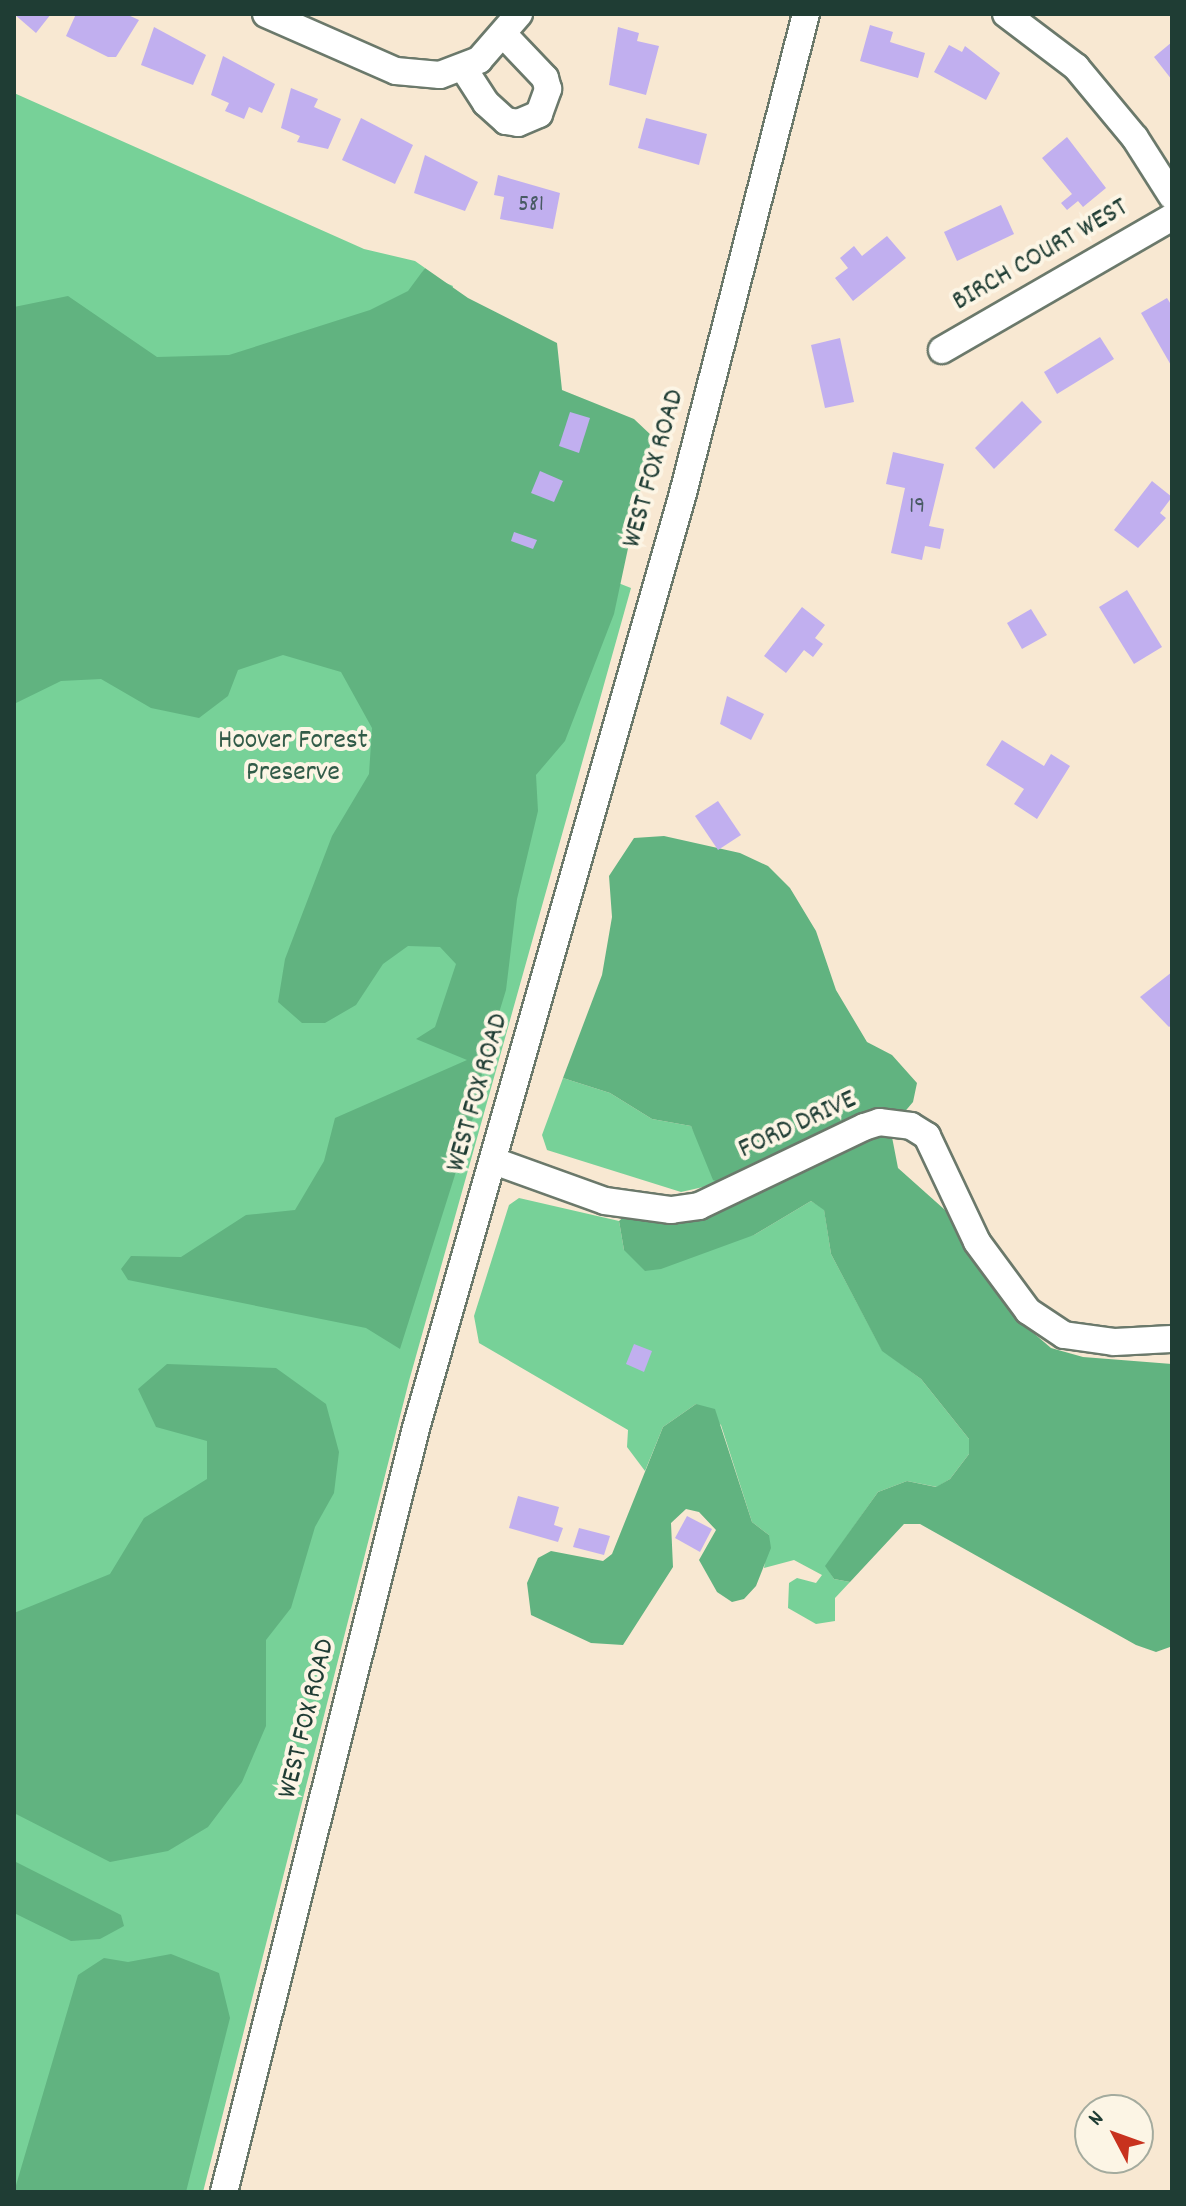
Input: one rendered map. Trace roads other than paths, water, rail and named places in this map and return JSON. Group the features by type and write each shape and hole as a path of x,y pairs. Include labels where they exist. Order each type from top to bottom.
{"street":[{"path":"266,14 396,71 440,75 464,69 512,24 545,78 548,89 539,114 518,123 506,121 486,103 464,69"},
{"name":"WEST FOX ROAD","path":"224,2192 386,1539 683,493 806,14"},
{"path":"1006,14 1076,67 1135,138 1172,196"},
{"name":"BIRCH COURT WEST","path":"942,350 1172,217"},
{"name":"FORD DRIVE","path":"494,1161 605,1201 671,1210 699,1206 864,1127 879,1122 911,1126 927,1136 994,1271 1028,1311 1064,1335 1114,1342 1172,1339"}],"park label":[{"name":"Hoover Forest Preserve","path":"293,758"}]}
